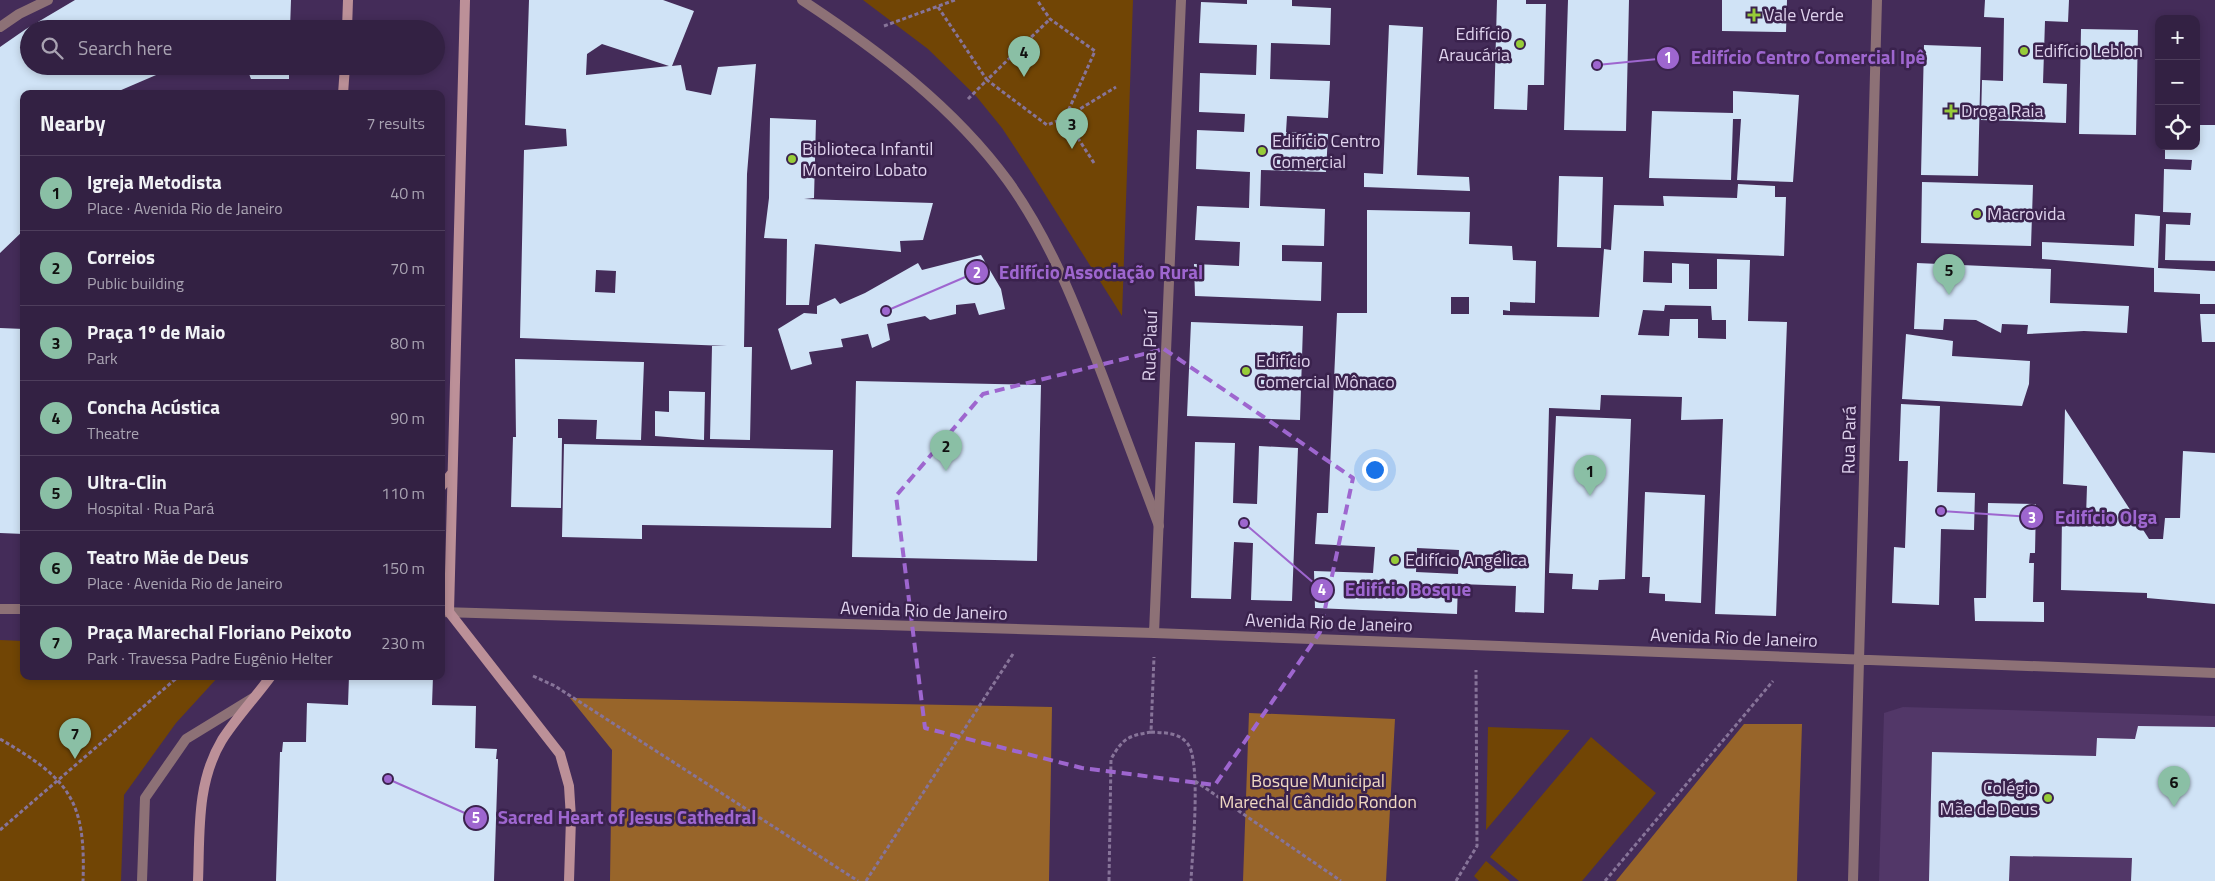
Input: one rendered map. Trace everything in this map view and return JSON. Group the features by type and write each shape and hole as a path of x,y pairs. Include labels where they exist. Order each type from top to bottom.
{"main road":[{"path":"347,20 348,0"},
{"path":"465,0 452,472 445,612 560,754 569,786 572,818 569,881"},
{"path":"343,90 344,75"},
{"path":"445,482 452,472"},
{"path":"198,881 201,796 222,740 268,680"}],"street":[{"path":"0,27 19,14 48,0"},
{"path":"802,0 904,72 964,130 1008,181 1040,231 1063,276 1159,526"},
{"name":"Rua Piauí","path":"1154,633 1181,0"},
{"name":"Rua Pará","path":"1853,881 1877,0"},
{"path":"0,609 20,609"},
{"name":"Avenida Rio de Janeiro","path":"445,612 1028,631 1154,633 2215,672"},
{"path":"142,881 144,798 186,739 256,696"}],"path":[{"path":"881,27 956,0"},
{"path":"1038,0 1050,19 1095,51 1065,118"},
{"path":"938,7 987,80 1047,125 1065,118 1116,87"},
{"path":"967,100 1050,19"},
{"path":"1065,118 1094,163"},
{"path":"866,881 1028,631"},
{"path":"1151,732 1154,633"},
{"path":"1456,881 1477,846 1476,645"},
{"path":"1604,881 1794,656"},
{"path":"531,675 555,686 858,881"},
{"path":"0,830 174,680"},
{"path":"1109,881 1112,759 1120,744 1131,736 1151,732 1168,733 1178,736 1187,743 1193,754 1195,781 1191,881"},
{"path":"0,739 26,754 58,779 70,796 80,822 84,858 83,881"},
{"path":"1195,781 1341,881"}],"highlighted area":[{"path":"1164,349 1353,478 1320,632 1215,785 1082,768 925,728 896,496 983,394"}],"shaded area":[{"path":"863,0 1133,0 1122,316 1002,128 976,96 928,49"},
{"path":"0,640 20,641 20,680 215,680 176,723 124,795 121,881 0,881"},
{"name":"Colégio Mãe de Deus","path":"1903,707 2215,716 2215,881 1879,881 1884,713"},
{"path":"1488,727 1570,730 1486,830"},
{"path":"1591,737 1656,793 1582,881 1519,881 1490,857"},
{"path":"1486,861 1510,881 1479,881 1474,876"}],"green space":[{"path":"570,698 1052,707 1049,881 610,881 612,750"},
{"name":"Bosque Municipal Marechal Cândido Rondon","path":"1249,713 1395,719 1386,881 1243,881"},
{"path":"1744,724 1802,724 1797,881 1616,881"}],"building":[{"path":"75,0 291,0 290,20 41,20"},
{"path":"529,0 663,0 694,11 672,66 681,65 686,90 711,95 718,67 756,64 747,174 744,347 752,347 750,440 710,439 712,346 727,346 520,338 524,150 567,146 566,129 525,125","holes":["602,44 669,66 586,75 587,54","596,270 616,271 615,293 595,292"]},
{"name":"Edifício Centro Comercial","path":"1247,0 1292,0 1292,6 1331,8 1330,45 1271,43 1270,79 1330,81 1328,118 1287,116 1286,132 1328,134 1326,172 1261,170 1260,206 1325,209 1324,246 1282,245 1282,261 1322,262 1321,301 1195,296 1194,264 1239,266 1240,242 1195,240 1197,206 1249,208 1250,172 1196,169 1197,130 1244,132 1245,114 1199,112 1200,73 1256,75 1257,45 1199,43 1201,2 1247,4"},
{"name":"Edifício Araucária","path":"1497,0 1526,0 1526,4 1546,4 1544,85 1528,85 1527,110 1494,109"},
{"path":"1568,0 1629,0 1626,131 1564,130"},
{"name":"Vale Verde","path":"1722,0 1787,0 1786,32 1722,31"},
{"name":"Edifício Leblon","path":"1985,0 2069,0 2068,22 2045,21 2043,83 2067,84 2066,123 1981,120 1982,80 2003,81 2004,18 1984,17"},
{"path":"1389,25 1423,27 1417,175 1469,177 1470,191 1364,187 1364,173 1383,174"},
{"path":"2081,29 2138,30 2136,135 2079,134"},
{"path":"20,33 20,75 156,75 121,90 20,90 20,234 0,253 0,47"},
{"name":"Droga Raia","path":"1924,45 1981,47 1978,176 1921,175"},
{"path":"249,75 289,75 289,79 251,79"},
{"path":"1733,91 1799,95 1793,182 1737,180 1741,119 1733,119 1731,180 1649,178 1652,111 1733,113"},
{"path":"770,118 816,120 814,198 804,199 933,203 923,240 900,241 901,252 815,244 809,305 786,305 787,239 764,238 769,198"},
{"path":"2200,125 2215,125 2215,261 2165,260 2166,224 2190,225 2191,213 2163,212 2164,169 2191,170 2192,160 2165,159 2165,150 2200,150"},
{"path":"1559,176 1603,177 1601,248 1557,247"},
{"name":"Macrovida","path":"1922,182 2033,185 2031,246 1921,243"},
{"path":"1738,184 1775,186 1775,197 1786,197 1784,256 1644,251 1643,282 1672,283 1672,263 1689,264 1689,289 1717,289 1717,259 1750,260 1748,321 1787,322 1776,616 1715,614 1723,419 1681,420 1682,397 1601,395 1600,410 1549,408 1544,613 1515,612 1516,586 1458,584 1457,614 1315,608 1314,571 1373,573 1375,547 1315,544 1317,513 1328,513 1337,313 1367,313 1367,210 1470,212 1469,244 1512,246 1513,260 1536,261 1535,303 1510,302 1510,311 1503,310 1503,315 1599,317 1604,249 1611,250 1614,205 1664,206 1663,196 1737,198","holes":["1451,297 1469,297 1469,314 1451,314","1665,305 1711,306 1712,320 1726,320 1726,339 1698,338 1698,319 1670,319 1669,336 1638,335 1643,310 1664,311","1417,548 1459,550 1458,574 1416,572"]},
{"path":"2135,214 2160,216 2158,268 2215,271 2215,304 2200,304 2200,294 2154,292 2154,268 2042,259 2042,242 2134,246"},
{"path":"981,255 1001,289 1005,309 979,315 975,303 956,305 956,314 930,320 925,316 887,324 890,340 872,348 868,334 841,339 843,347 809,352 812,364 791,370 778,329 804,313 817,314 817,306 835,298 840,304 865,293 918,263 922,270"},
{"path":"1917,263 2051,269 2050,303 2129,306 2127,333 2084,331 2027,334 2028,325 2002,324 2001,333 1976,320 1944,319 1943,330 1914,329"},
{"path":"2200,314 2215,314 2215,342 2202,342"},
{"name":"Edifício Comercial Mônaco","path":"1191,322 1303,326 1300,420 1187,416"},
{"path":"0,328 20,329 20,534 0,533"},
{"path":"1906,334 1953,341 1952,356 2030,361 2029,384 2022,406 1902,399"},
{"path":"515,359 644,362 641,440 596,439 597,420 558,419 558,438 562,438 561,508 511,507 513,437 516,437"},
{"path":"856,381 1041,385 1037,561 852,557"},
{"path":"669,391 705,392 704,440 655,436 655,411 669,412"},
{"path":"1901,404 1940,406 1937,492 1975,493 1974,530 1941,529 1939,605 1892,603 1894,547 1905,548 1908,461 1899,461"},
{"path":"2065,409 2149,539 2163,539 2165,518 2180,518 2183,451 2215,453 2215,604 2147,598 2147,593 2061,590 2062,516 2086,517 2087,486 2063,484"},
{"path":"1556,416 1631,419 1625,579 1599,580 1598,590 1572,589 1573,574 1549,573"},
{"path":"1195,442 1235,443 1233,503 1257,504 1259,446 1298,448 1292,601 1251,600 1253,543 1234,542 1231,599 1191,598"},
{"path":"564,444 833,450 831,528 642,525 642,539 562,537"},
{"path":"1645,492 1705,495 1701,603 1665,601 1665,594 1649,593 1650,577 1642,577"},
{"path":"1988,503 2036,504 2035,553 2030,553 2029,563 2034,563 2033,602 2044,602 2044,622 1975,621 1974,598 1986,598"},
{"path":"349,680 433,680 432,705 476,706 475,748 497,749 494,881 276,881 280,752 282,752 283,742 306,742 307,703 348,705"},
{"name":"Colégio Mãe de Deus","path":"2138,726 2215,727 2215,881 2131,881 2132,858 2010,856 2009,881 1929,881 1932,752 2096,756 2097,738 2135,739"}],"place":[{"name":"Vale Verde","path":"1754,15"},
{"name":"Edifício Araucária","path":"1520,44"},
{"name":"Edifício Leblon","path":"2024,51"},
{"name":"Edifício Centro Comercial Ipê","path":"1597,65"},
{"name":"Concha Acústica","path":"1024,77"},
{"name":"Droga Raia","path":"1951,111"},
{"name":"Praça 1º de Maio","path":"1072,149"},
{"name":"Edifício Centro Comercial","path":"1262,151"},
{"name":"Biblioteca Infantil Monteiro Lobato","path":"792,159"},
{"name":"Macrovida","path":"1977,214"},
{"name":"Ultra-Clin","path":"1949,295"},
{"name":"Edifício Associação Rural","path":"886,311"},
{"name":"Edifício Comercial Mônaco","path":"1246,371"},
{"name":"Correios","path":"946,471"},
{"name":"Igreja Metodista","path":"1590,496"},
{"name":"Edifício Olga","path":"1941,511"},
{"name":"Edifício Bosque","path":"1244,523"},
{"name":"Edifício Angélica","path":"1395,560"},
{"name":"Praça Marechal Floriano Peixoto","path":"75,759"},
{"name":"Sacred Heart of Jesus Cathedral","path":"388,779"},
{"name":"Colégio Mãe de Deus","path":"2048,798"},
{"name":"Teatro Mãe de Deus","path":"2174,807"}]}
